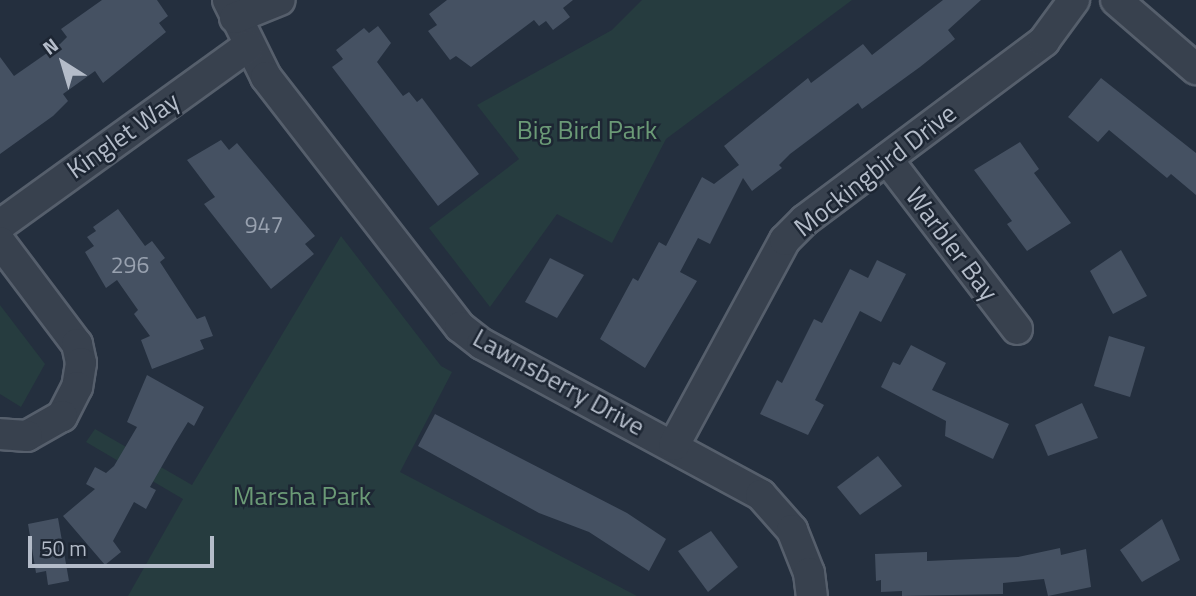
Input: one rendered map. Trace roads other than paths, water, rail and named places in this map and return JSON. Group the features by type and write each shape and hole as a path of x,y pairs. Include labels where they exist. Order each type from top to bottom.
{"street":[{"path":"232,9 280,0"},
{"name":"Mockingbird Drive","path":"674,445 785,240 1044,41 1074,0"},
{"path":"1116,0 1196,68"},
{"name":"Lawnsberry Drive","path":"232,9 248,47 266,77 460,327 482,344 743,482 778,512 801,551 812,596"},
{"name":"Kinglet Way","path":"0,225 248,47"},
{"name":"Warbler Bay","path":"887,159 1017,329"},
{"path":"0,242 77,344 81,363 77,387 62,416 27,436 0,434"}],"park label":[{"name":"Big Bird Park","path":"587,130"},
{"name":"Marsha Park","path":"302,496"}]}
